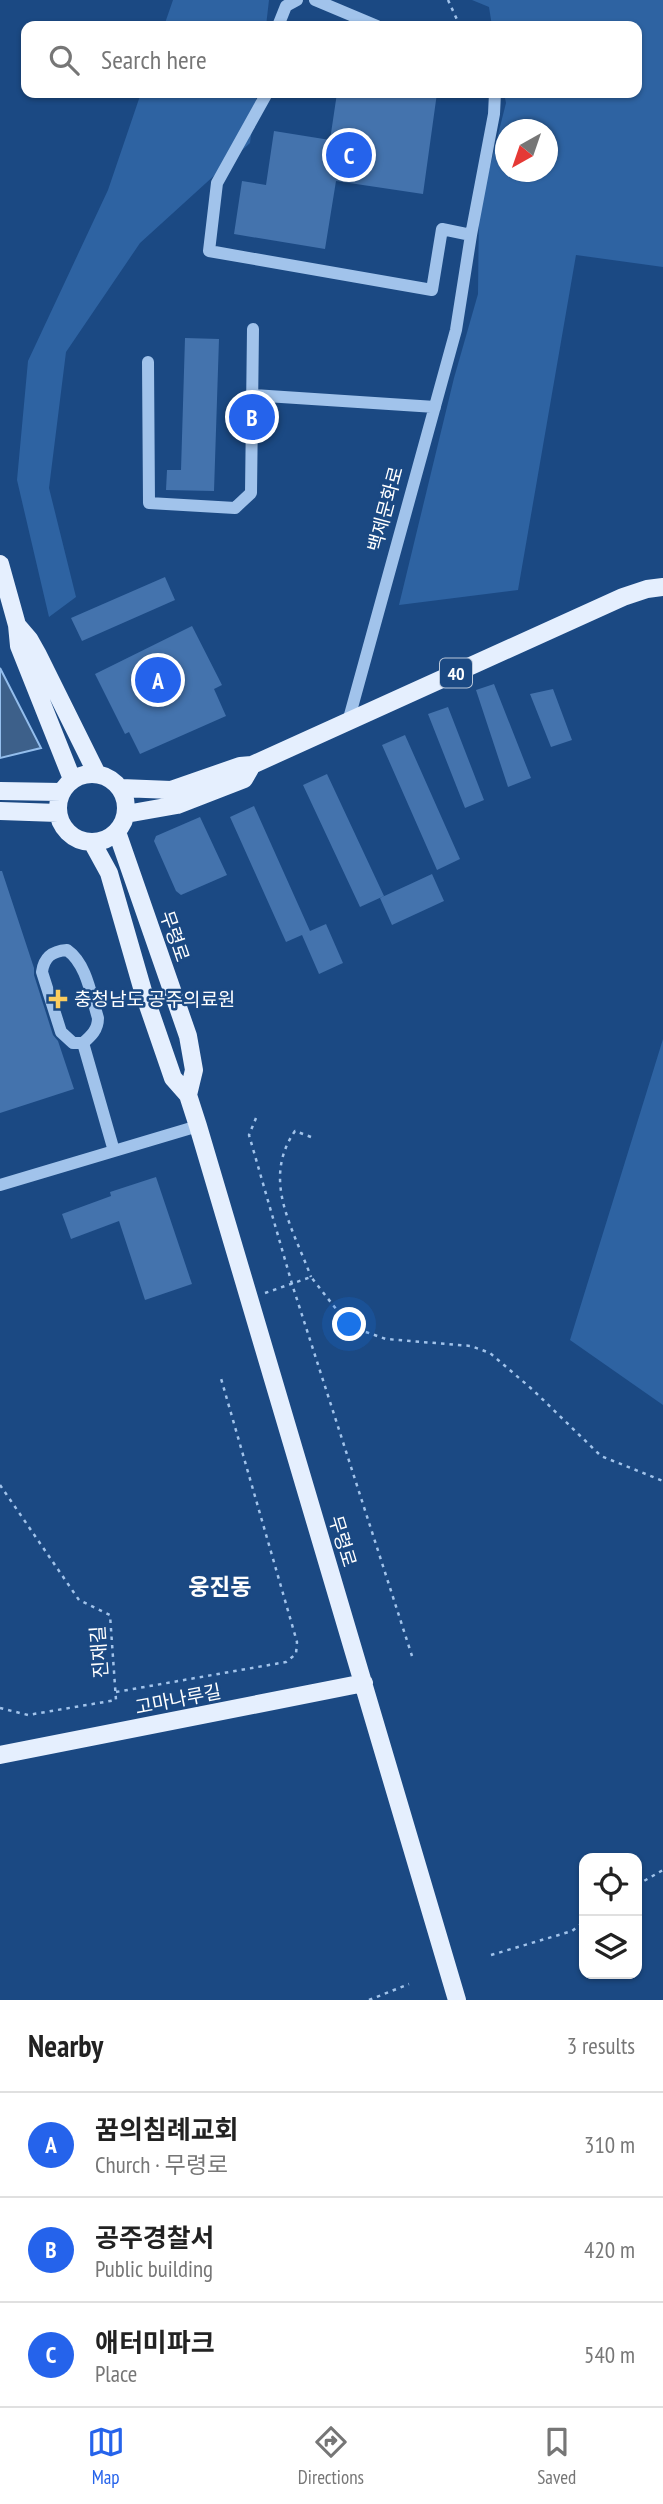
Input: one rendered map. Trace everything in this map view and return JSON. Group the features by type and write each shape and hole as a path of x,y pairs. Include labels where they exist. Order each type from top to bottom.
{"main road":[{"path":"0,564 17,625 19,646 67,786 58,813 66,831 74,837 92,842 110,838 117,832 126,814 127,805 121,788"},
{"name":"40","path":"97,774 106,776 121,788 171,790 240,766 252,765 623,597 663,587"},
{"path":"0,791 67,786 88,774 97,774 33,647 17,625"},
{"name":"40","path":"126,814 177,805 221,788 244,779 252,765"},
{"path":"0,811 58,813"},
{"name":"무령로","path":"117,832 188,1036 194,1070 188,1095"},
{"name":"무령로","path":"92,842 109,873 143,991 173,1078 188,1095 198,1126 247,1299 457,2000"},
{"name":"고마나루길","path":"0,1755 364,1684"}],"street":[{"path":"280,21 286,6 297,0"},
{"path":"315,0 365,21"},
{"path":"264,98 217,183 209,251 432,290 442,229 471,235"},
{"name":"백제문화로","path":"348,722 456,330 495,98"},
{"path":"148,362 149,503 235,508 251,493 253,329"},
{"path":"252,395 435,407"},
{"path":"67,950 76,957 98,1018 98,1025 92,1035 83,1043 73,1042 61,1032 42,972 43,962 57,951 67,950"},
{"path":"83,1043 114,1151"},
{"path":"0,1185 198,1126"}],"path":[{"path":"448,0 458,21"},
{"path":"256,1118 249,1135 292,1284 412,1656"},
{"path":"311,1136 295,1131 287,1142 280,1164 279,1188 311,1277 340,1314 360,1330 386,1339 471,1346 490,1353 533,1390 601,1456 663,1481"},
{"path":"247,1299 311,1277"},
{"path":"116,1692 286,1662 296,1654 297,1642 220,1375"},
{"name":"진재길","path":"0,1485 79,1600 110,1615 116,1692 116,1700 29,1715 0,1707"},
{"path":"642,1882 663,1870"},
{"path":"491,1955 572,1931 579,1926"},
{"path":"369,2000 409,1984"}],"shaded area":[{"path":"173,0 269,0 267,21 166,21"},
{"path":"472,0 663,0 663,267 576,255 518,590 399,605 454,378 478,294 479,210 495,147 495,182 558,182 558,119 502,119 505,98 642,98 642,21 491,21 489,7"},
{"path":"139,98 256,98 250,143 140,243 66,352 49,488 76,597 49,617 17,480 28,361 108,190"},
{"path":"0,668 41,748 0,758"},
{"path":"663,1039 663,1405 570,1340"}],"building":[{"path":"336,98 436,98 423,194 336,181 325,249 234,234 242,181 266,185 274,131 330,140"},
{"path":"185,338 219,339 214,491 166,490 167,470 181,470"},
{"path":"165,577 175,600 82,641 71,618"},
{"path":"192,626 222,685 214,689 226,716 140,754 129,732 125,734 95,674"},
{"path":"494,684 531,778 508,787 476,690"},
{"path":"553,689 572,740 551,747 530,694"},
{"path":"448,707 484,800 465,808 428,714"},
{"path":"405,735 460,859 437,870 382,745"},
{"path":"327,774 384,896 360,907 303,785"},
{"path":"254,806 310,931 326,924 343,963 319,974 302,935 286,942 230,817"},
{"path":"200,817 227,875 181,895 176,891 154,841 156,836"},
{"name":"충청남도 공주의료원","path":"0,871 34,968 53,1035 58,1041 74,1089 0,1113"},
{"path":"432,874 444,901 392,925 380,898"},
{"path":"156,1177 192,1284 145,1300 119,1221 71,1239 62,1214 111,1196 110,1192"}],"place":[{"name":"애터미파크","path":"349,155"},
{"name":"공주경찰서","path":"252,417"},
{"name":"꿈의침례교회","path":"158,680"},
{"name":"충청남도 공주의료원","path":"58,999"}],"district":[{"name":"웅진동","path":"220,1586"}]}
